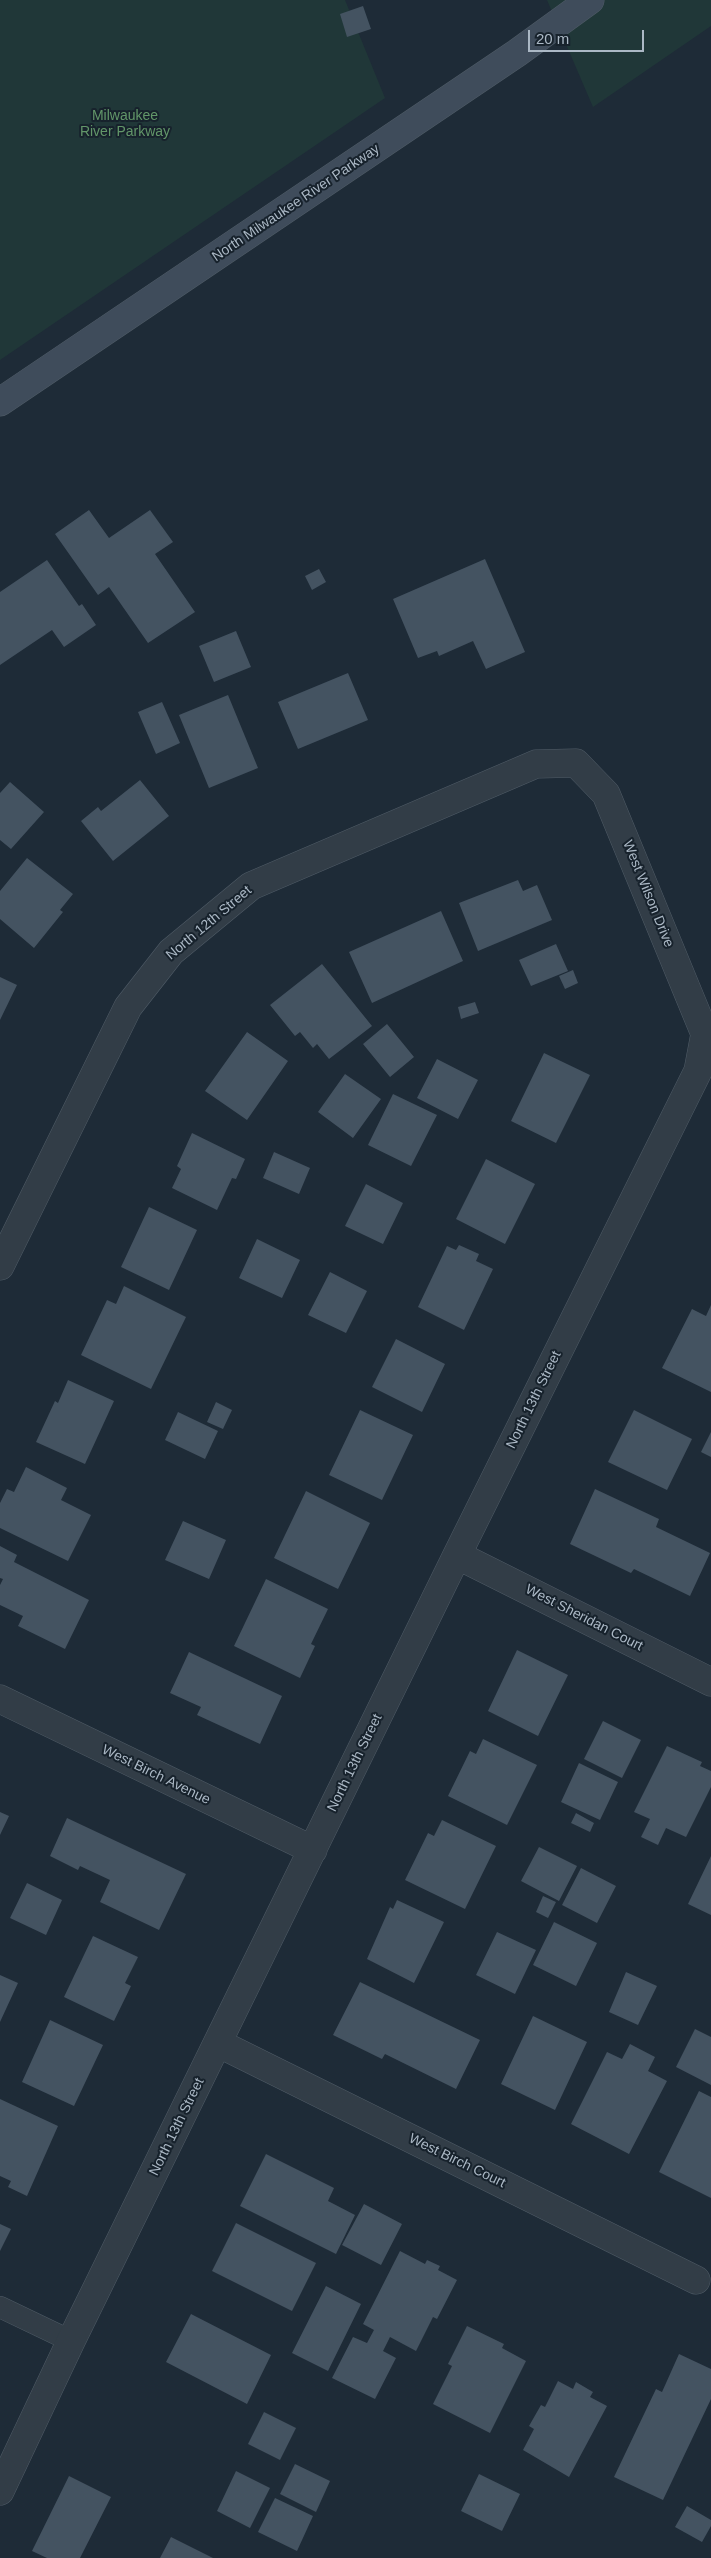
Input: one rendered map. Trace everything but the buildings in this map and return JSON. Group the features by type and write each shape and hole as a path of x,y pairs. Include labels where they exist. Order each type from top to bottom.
{"street":[{"name":"North Milwaukee River Parkway","path":"0,402 510,58 590,0"},
{"name":"West Wilson Drive","path":"576,763 606,794 705,1034"},
{"name":"North 12th Street","path":"0,1266 128,1007 171,952 251,886 536,764 576,763"},
{"name":"North 13th Street","path":"0,2491 71,2342 457,1555 698,1072 705,1034"},
{"name":"West Sheridan Court","path":"457,1555 711,1682"},
{"name":"West Birch Avenue","path":"0,1699 313,1850"},
{"name":"West Birch Court","path":"218,2043 696,2280"}],"lane":[{"path":"0,2307 71,2342"}],"green space":[{"name":"Milwaukee River Parkway","path":"0,0 345,0 385,98 0,360"},
{"path":"547,0 711,0 711,26 593,107"}]}
